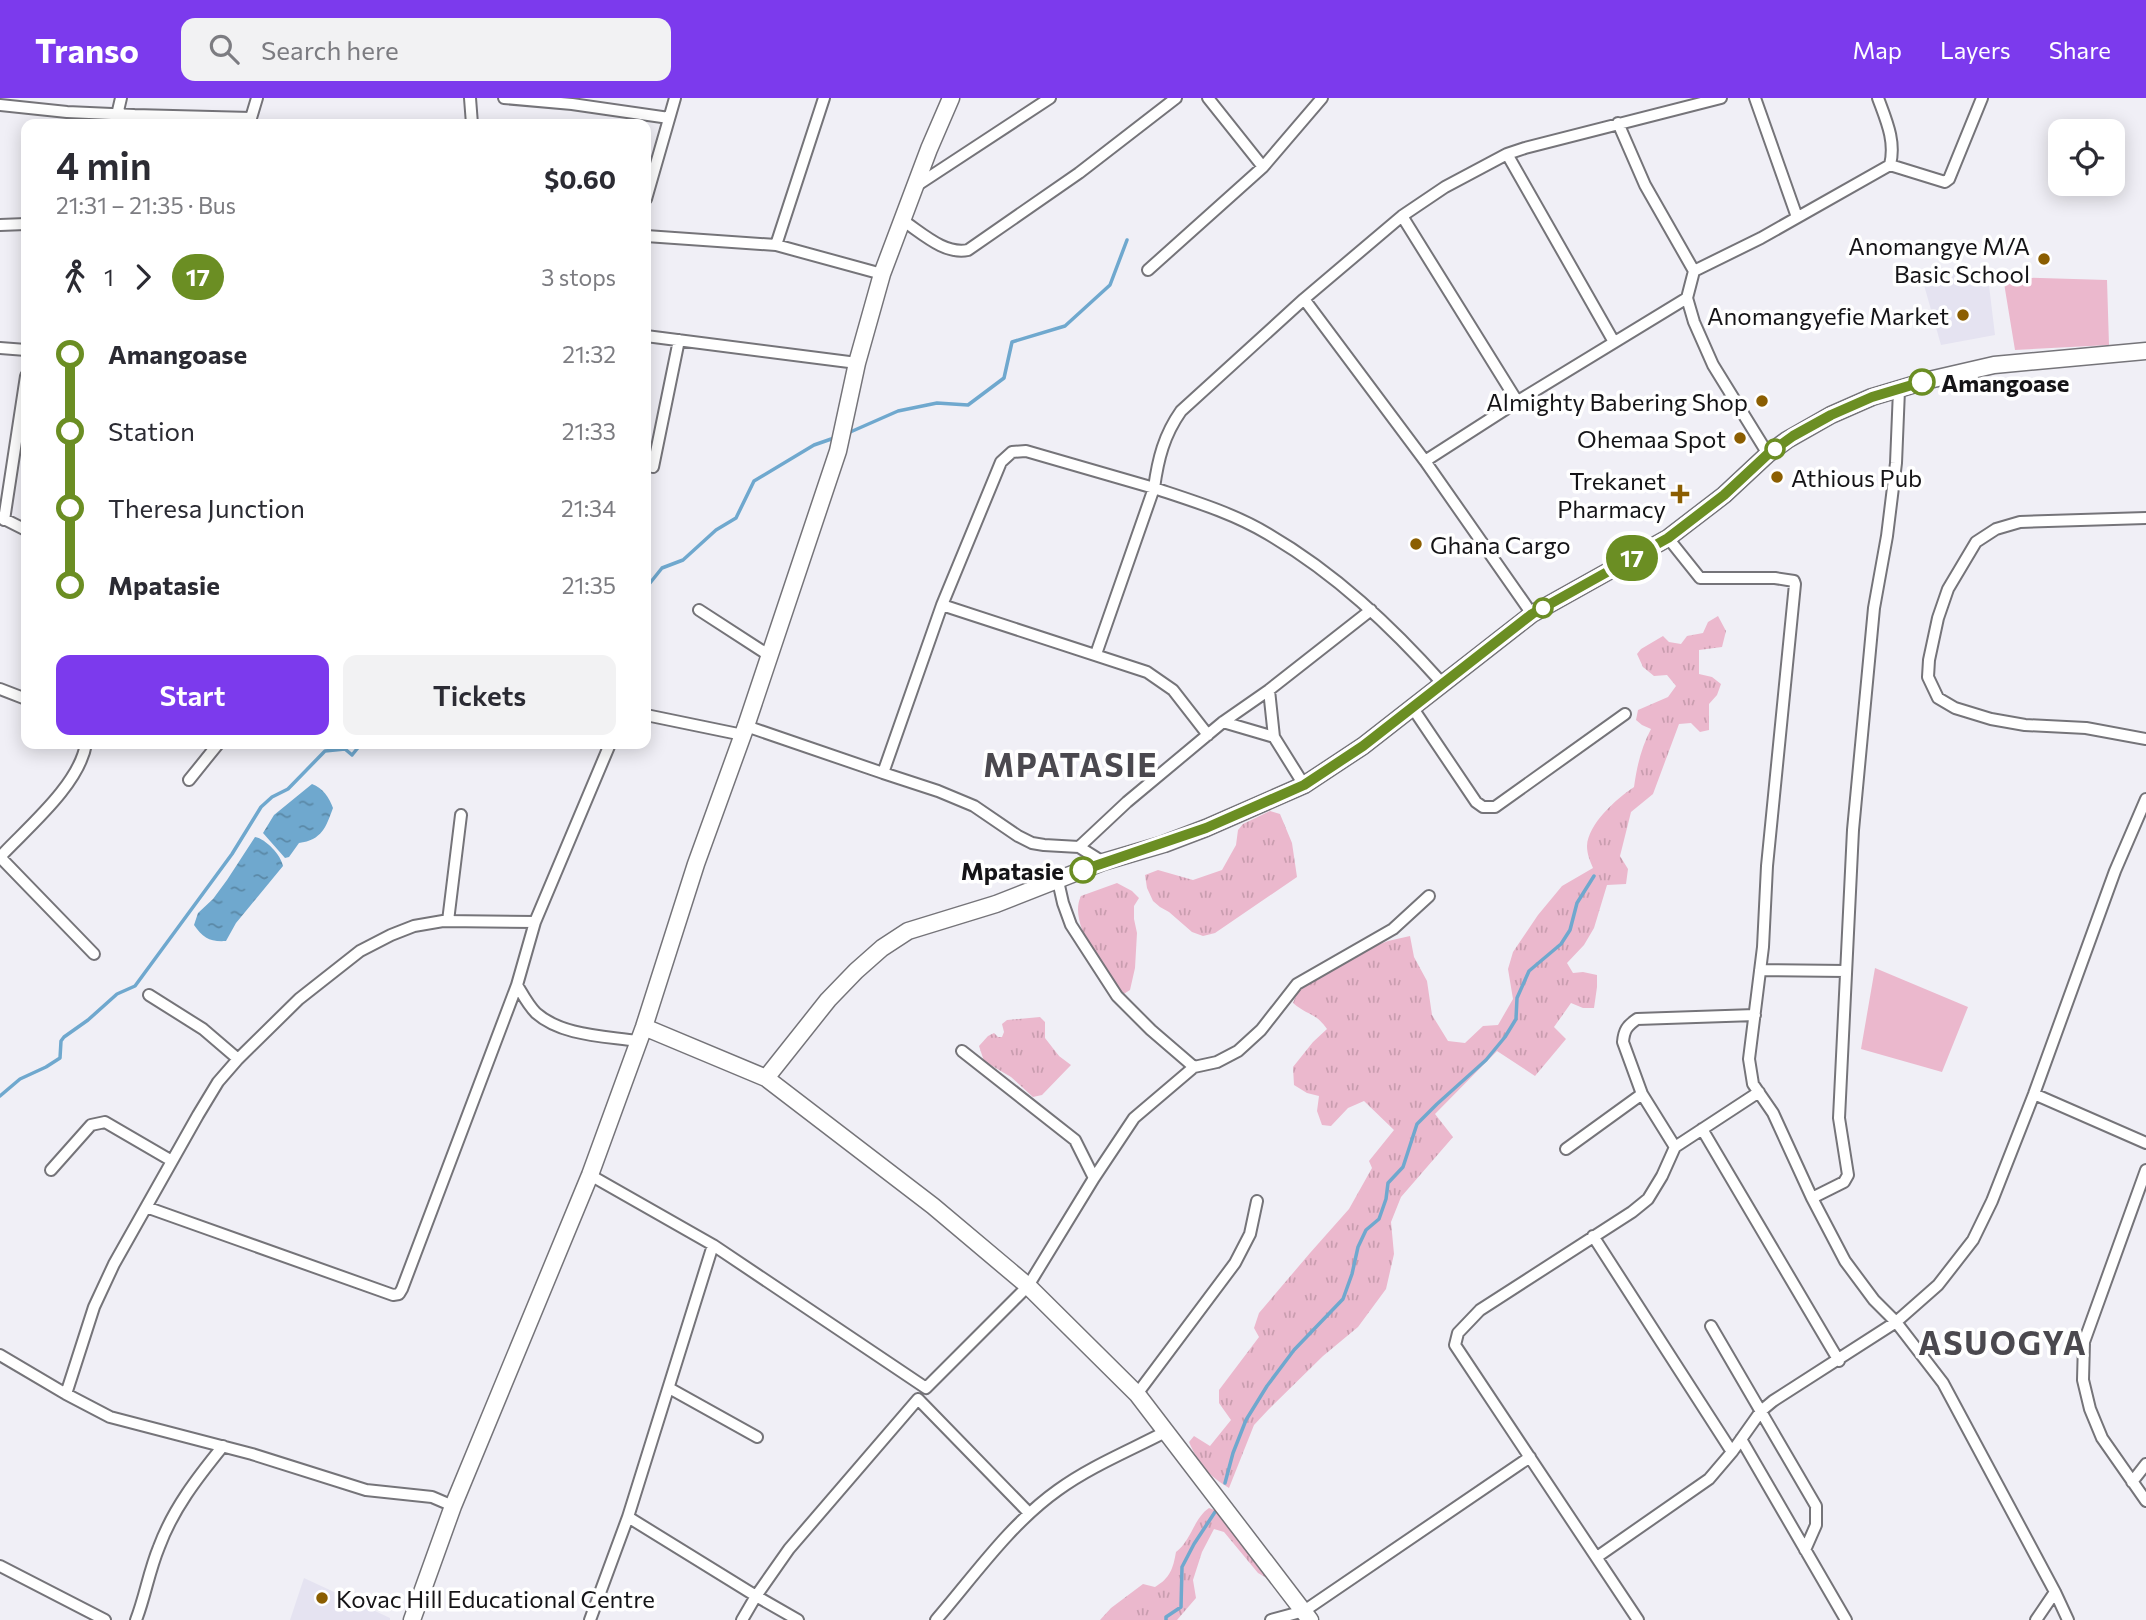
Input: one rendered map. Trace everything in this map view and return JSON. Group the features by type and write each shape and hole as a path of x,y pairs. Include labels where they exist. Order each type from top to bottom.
{"street":[{"path":"117,116 121,98"},
{"path":"252,119 257,98"},
{"path":"470,98 472,119"},
{"path":"504,98 572,104 669,118"},
{"path":"651,183 675,98"},
{"path":"776,245 824,98"},
{"path":"412,1620 453,1506 590,1175 641,1034 696,864 770,656 838,451 857,363 882,274 950,98"},
{"path":"914,187 1050,98"},
{"path":"902,220 950,250 968,250 1079,173 1176,98"},
{"path":"1208,98 1263,167"},
{"path":"1148,270 1263,167 1322,98"},
{"path":"1096,654 1154,488 1162,446 1169,428 1181,411 1304,299 1402,216 1445,187 1507,154 1721,98"},
{"path":"1755,98 1797,217"},
{"path":"1694,271 1761,238 1890,165 1893,154 1891,133 1878,98"},
{"path":"1890,165 1945,182 1949,179 1982,98"},
{"path":"0,105 130,119"},
{"path":"1618,123 1645,185 1694,271 1687,298 1694,322 1713,365 1768,454"},
{"path":"1507,154 1614,342"},
{"path":"1402,216 1517,401"},
{"path":"0,225 21,224"},
{"path":"651,236 776,245 882,274"},
{"path":"1425,461 1517,401 1687,298"},
{"path":"1304,299 1425,461 1532,614"},
{"path":"651,337 857,363"},
{"path":"653,467 679,341"},
{"path":"0,348 21,350"},
{"path":"766,1078 828,1000 856,971 882,948 908,931 996,904 1103,862 1164,844 1304,785 1363,746 1532,614 1668,538 1724,495 1768,454 1793,436 1831,415 1872,397 1994,365 2146,351"},
{"path":"1812,1198 1844,1182 1848,1175 1839,1118 1853,830 1874,608 1896,463 1899,390"},
{"path":"21,406 2,519 21,528"},
{"path":"883,773 942,605 1001,462 1012,452 1026,451 1154,488 1236,518 1266,533 1305,558 1371,610 1404,640 1442,683"},
{"path":"2146,518 2021,522 1996,529 1976,542 1948,589 1938,618 1928,677 1938,698 1955,708 1991,719 2025,725 2086,728 2146,739"},
{"path":"1668,538 1700,578 1775,578 1794,581 1795,584 1767,866 1760,970 1749,1059 1754,1084 1773,1113 1844,1261 1943,1383 2056,1592 2068,1620"},
{"path":"942,605 1147,672 1173,690 1208,734"},
{"path":"699,610 770,656"},
{"path":"1079,846 1208,734 1371,610"},
{"path":"0,689 21,697"},
{"path":"1269,690 1274,737 1304,785"},
{"path":"1412,707 1476,802 1483,807 1495,807 1625,714"},
{"path":"651,716 744,731 938,790 974,806 1018,836 1044,845 1079,846 1103,862"},
{"path":"1223,722 1274,737"},
{"path":"84,749 79,767 65,787 0,857 94,954"},
{"path":"189,780 214,749"},
{"path":"146,1207 393,1295 399,1294 517,985 535,922 608,749"},
{"path":"1597,1557 1709,1479 1761,1411 1896,1322 1938,1285 1973,1240 1992,1201 2034,1094 2106,897 2146,799"},
{"path":"448,921 461,815"},
{"path":"1058,881 1071,925 1117,996 1194,1067"},
{"path":"742,1620 789,1549 926,1388 1028,1286 1133,1118 1194,1067 1217,1062 1238,1051 1261,1030 1297,984 1392,929 1429,896"},
{"path":"66,1394 94,1307 114,1264 218,1083 238,1059 299,999 360,951 391,935 414,926 448,921 535,922"},
{"path":"1760,970 1846,971"},
{"path":"517,985 537,1014 569,1030 641,1034 766,1078 933,1206 1028,1286 1137,1394 1307,1615"},
{"path":"149,995 202,1029 238,1059"},
{"path":"1675,1147 1642,1094 1623,1042 1628,1026 1637,1019 1755,1015"},
{"path":"962,1051 1075,1140 1094,1178"},
{"path":"1639,1620 1455,1345 1455,1338 1480,1310 1648,1199 1675,1147 1759,1092"},
{"path":"1566,1149 1642,1094"},
{"path":"2034,1094 2146,1143"},
{"path":"51,1170 91,1125 105,1122 172,1161"},
{"path":"1702,1129 1839,1361"},
{"path":"2146,1170 2084,1342 2083,1380 2090,1409 2102,1437 2146,1501"},
{"path":"590,1175 713,1245 926,1388"},
{"path":"1137,1394 1235,1263 1250,1234 1257,1201"},
{"path":"1593,1236 1732,1452"},
{"path":"590,1620 628,1517 713,1245"},
{"path":"1711,1326 1816,1506 1816,1525 1805,1550"},
{"path":"0,1355 110,1417 252,1454 366,1490 432,1497 453,1506"},
{"path":"668,1388 757,1437"},
{"path":"918,1399 1029,1513"},
{"path":"936,1620 1029,1513 1058,1490 1088,1472 1167,1431"},
{"path":"1741,1439 1846,1620"},
{"path":"136,1620 158,1548 170,1521 187,1491 223,1446"},
{"path":"1271,1620 1307,1615 1530,1457"},
{"path":"2132,1482 2146,1464"},
{"path":"628,1517 798,1620"},
{"path":"0,1566 105,1620"},
{"path":"2036,1620 2056,1592"}],"shaded area":[{"name":"Anomangyefie Market","path":"1987,269 1995,335 1941,345 1922,278"},
{"name":"Kovac Hill Educational Centre","path":"304,1578 390,1618 390,1620 290,1620"}],"green space":[{"path":"2003,277 2107,280 2109,345 2015,350"},
{"path":"1718,616 1726,631 1722,647 1699,650 1699,674 1712,677 1721,684 1717,695 1709,704 1709,730 1700,732 1691,723 1679,724 1653,794 1631,812 1620,856 1628,869 1626,884 1607,885 1594,928 1584,945 1567,963 1573,973 1597,975 1594,1008 1583,1008 1571,1003 1554,1027 1566,1039 1535,1076 1497,1051 1435,1114 1453,1137 1401,1197 1391,1222 1394,1254 1386,1289 1358,1327 1323,1356 1254,1425 1229,1488 1205,1469 1189,1442 1194,1436 1210,1446 1231,1420 1219,1403 1219,1390 1259,1337 1254,1328 1259,1313 1349,1209 1372,1168 1369,1161 1394,1130 1364,1101 1348,1108 1331,1126 1322,1125 1317,1111 1319,1096 1294,1085 1293,1067 1327,1029 1319,1020 1293,1003 1300,986 1351,955 1410,936 1414,957 1427,981 1432,1015 1448,1041 1465,1043 1483,1026 1498,1025 1513,999 1508,969 1513,952 1562,886 1593,868 1587,846 1592,829 1611,805 1634,787 1640,757 1651,729 1636,720 1638,710 1668,697 1676,686 1667,675 1654,676 1643,667 1637,654 1663,636 1669,642 1681,644 1687,636 1703,633 1708,622"},
{"path":"1270,811 1280,814 1292,843 1297,877 1215,933 1203,936 1192,932 1153,901 1145,875 1158,870 1193,880 1222,870 1236,845 1238,830 1243,824"},
{"path":"1117,883 1139,898 1134,906 1137,933 1135,968 1130,990 1122,995 1113,987 1088,943 1082,930 1078,906 1081,896"},
{"path":"1875,968 1968,1007 1942,1072 1861,1049"},
{"path":"1040,1017 1045,1022 1045,1038 1059,1056 1071,1065 1042,1095 1033,1097 1011,1077 984,1061 979,1046 994,1033 1002,1037 1002,1024 1007,1020"},
{"path":"1209,1508 1220,1512 1274,1582 1258,1573 1224,1532 1214,1529 1202,1552 1193,1580 1196,1598 1177,1620 1100,1620 1111,1608 1143,1584 1155,1587 1164,1580 1172,1568 1176,1552"}],"water":[{"path":"312,784 325,793 333,808 322,832 313,839 299,843 289,857 285,858 263,833 274,815"},
{"path":"255,837 272,848 283,866 236,923 226,941 207,938 194,925 198,913 213,899"}],"waterway":[{"path":"848,433 898,411 937,403 968,405 1004,378 1012,342 1065,326 1110,285 1127,240"},
{"path":"651,582 662,568 683,560 716,530 736,518 754,481 814,445 837,437"},
{"path":"0,1096 20,1079 60,1058 61,1041 64,1037 117,994 135,986 232,854 261,807 272,797 288,789 325,751 345,749"},
{"path":"345,749 352,755 357,749"},
{"path":"1225,1483 1246,1420 1267,1386 1294,1350 1343,1299 1358,1247 1366,1230 1379,1219 1388,1183 1403,1167 1417,1124 1486,1060 1505,1037 1516,1019 1517,998 1529,971 1561,944 1570,930 1577,903 1594,876"},
{"path":"1166,1620 1166,1617 1181,1607 1182,1567 1215,1512"}],"bus line":[{"name":"17","path":"1083,870 1206,828 1304,785 1363,746 1532,614 1668,538 1793,436 1872,397 1922,382"}],"place":[{"name":"Anomangye M/A Basic School","path":"2044,259"},
{"name":"Anomangyefie Market","path":"1963,315"},
{"name":"Amangoase","path":"1922,382"},
{"name":"Almighty Babering Shop","path":"1762,401"},
{"name":"Ohemaa Spot","path":"1740,438"},
{"name":"Athious Pub","path":"1777,477"},
{"name":"Trekanet Pharmacy","path":"1680,494"},
{"name":"Ghana Cargo","path":"1416,544"},
{"name":"Mpatasie","path":"1083,870"},
{"name":"Kovac Hill Educational Centre","path":"322,1598"}],"district":[{"name":"MPATASIE","path":"1071,764"},
{"name":"ASUOGYA","path":"2003,1342"}]}
